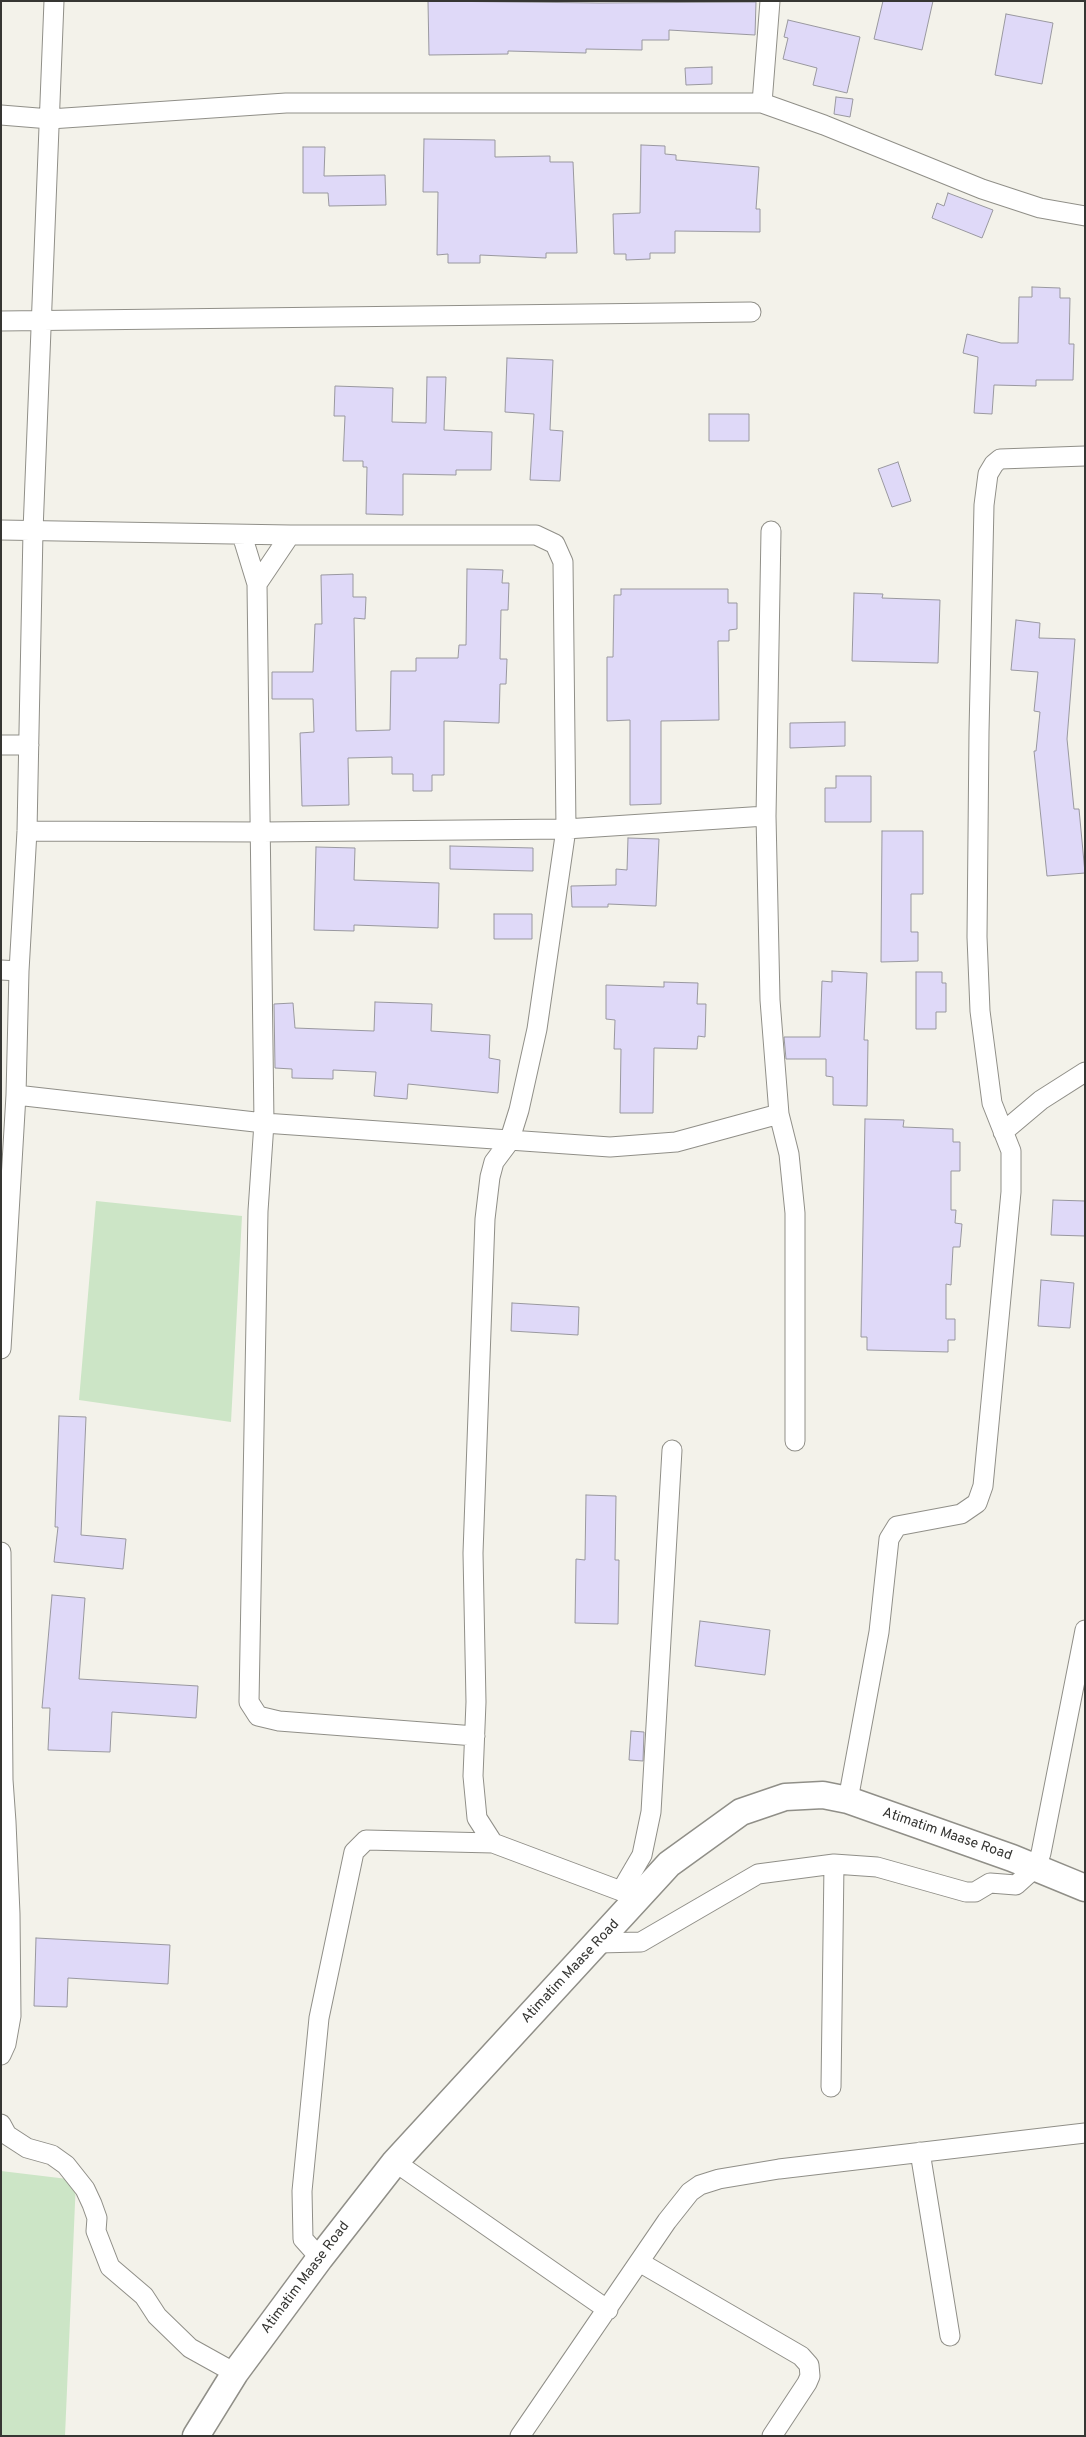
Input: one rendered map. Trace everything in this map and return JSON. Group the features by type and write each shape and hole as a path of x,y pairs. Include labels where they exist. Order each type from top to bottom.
{"main road":[{"name":"Atimatim Maase Road","path":"196,2436 235,2373 320,2258 395,2162 598,1943 632,1892 741,1812 784,1797 823,1795 848,1800 1036,1867 1085,1888"}],"street":[{"path":"1,1349 6,1184 16,1095 10,971 27,831 33,531 54,1"},
{"path":"762,104 770,1"},
{"path":"1,115 50,119 286,103 762,104 824,125 982,189 1040,208 1085,216"},
{"path":"1,321 751,312"},
{"path":"848,1800 879,1632 889,1539 898,1526 961,1514 977,1503 983,1486 1011,1192 1011,1151 992,1103 980,1011 977,938 978,732 985,497 988,474 994,464 1000,459 1085,456"},
{"path":"1,530 242,535 536,535 555,544 562,562 566,829 537,1029 519,1110 508,1142 494,1162 490,1177 485,1219 473,1553 475,1736 473,1776 477,1818 493,1843"},
{"path":"771,531 766,816 770,1000 779,1114 789,1154 795,1212 795,1442"},
{"path":"242,535 257,584 262,832 264,1123 258,1211 249,1702 258,1716 279,1722 475,1736"},
{"path":"257,584 290,535"},
{"path":"1,745 29,745"},
{"path":"27,831 262,832 566,829 766,816"},
{"path":"1003,1132 1041,1100 1085,1072"},
{"path":"16,1095 264,1123 508,1142 610,1147 676,1142 779,1114"},
{"path":"320,2258 303,2239 302,2191 320,2018 354,1852 366,1840 493,1843 632,1892 651,1812 672,1450"},
{"path":"1,1552 3,1822 10,1914 11,2007 6,2044 1,2055"},
{"path":"598,1943 641,1942 758,1874 834,1864 877,1867 966,1892 974,1892 990,1883 1016,1885 1036,1867 1081,1672 1085,1630"},
{"path":"830,2087 834,1864"},
{"path":"1,2124 7,2135 28,2148 52,2154 66,2165 85,2189 92,2204 97,2218 96,2231 110,2267 144,2296 157,2316 190,2348 235,2373"},
{"path":"520,2436 667,2222 690,2192 700,2185 719,2179 779,2168 1085,2132"},
{"path":"920,2152 950,2336"},
{"path":"395,2162 608,2310"},
{"path":"641,2262 802,2356 809,2366 810,2376 772,2436"}],"green space":[{"path":"96,1201 242,1216 231,1422 79,1400"},
{"path":"1,2171 76,2180 65,2436 1,2436"}],"building":[{"path":"428,1 756,2 755,35 669,30 669,40 642,40 642,50 586,49 586,53 508,51 508,54 429,55"},
{"path":"883,1 933,1 922,50 874,39"},
{"path":"1006,14 1053,23 1042,84 995,75"},
{"path":"788,20 860,37 847,93 813,85 817,68 783,59 788,38 784,37"},
{"path":"712,67 712,84 686,85 685,68"},
{"path":"836,97 853,99 850,117 834,114"},
{"path":"424,139 495,140 495,157 550,156 550,162 573,162 577,253 546,253 546,258 480,255 480,263 448,263 448,254 437,255 438,192 423,192"},
{"path":"641,145 665,146 665,154 676,155 676,160 759,167 756,209 760,209 760,232 675,231 675,253 650,253 650,259 626,260 626,254 614,254 613,214 640,213"},
{"path":"303,147 325,147 324,176 385,175 386,205 329,206 328,193 303,193"},
{"path":"948,193 993,210 982,238 932,218 937,203 944,206"},
{"path":"1032,287 1060,288 1060,298 1070,298 1069,344 1074,344 1073,380 1036,380 1036,386 994,385 992,414 974,413 978,357 963,353 967,334 1001,343 1018,343 1019,297 1032,297"},
{"path":"507,358 553,360 550,430 563,431 560,481 530,480 534,414 505,412"},
{"path":"427,377 446,377 444,430 492,432 491,470 456,470 456,475 403,474 403,515 366,514 367,467 363,467 363,461 343,461 345,416 334,416 335,386 393,388 392,422 426,423"},
{"path":"709,414 749,414 749,441 709,441"},
{"path":"898,462 911,501 892,507 878,469"},
{"path":"467,569 503,570 502,583 509,583 508,610 501,610 500,659 507,659 506,684 500,684 499,723 444,721 444,775 432,775 432,791 413,791 413,774 392,774 392,757 348,758 349,805 302,806 300,733 314,732 313,699 272,699 272,672 313,672 315,624 322,624 321,575 353,574 353,597 366,597 365,619 354,618 356,731 390,730 391,671 416,671 416,658 458,658 459,645 466,645"},
{"path":"621,589 728,589 728,603 737,603 737,629 729,630 729,641 718,641 719,720 661,721 661,804 630,805 630,720 607,721 607,657 613,657 614,595 621,595"},
{"path":"854,593 883,594 882,598 940,600 938,663 852,661"},
{"path":"1016,620 1040,623 1039,638 1075,639 1067,739 1074,809 1079,809 1085,873 1047,876 1034,751 1036,751 1040,712 1034,711 1038,672 1011,670"},
{"path":"845,722 845,746 790,748 790,723"},
{"path":"836,776 871,776 871,822 825,822 825,788 836,788"},
{"path":"882,831 923,831 923,894 911,894 911,932 918,932 918,961 881,962"},
{"path":"628,838 659,839 656,906 608,904 608,907 572,907 571,886 616,885 616,869 627,870"},
{"path":"450,846 533,848 533,871 450,869"},
{"path":"316,847 355,848 354,880 439,883 438,928 354,925 354,931 314,930"},
{"path":"494,914 532,914 532,939 494,939"},
{"path":"832,971 867,973 864,1040 868,1040 867,1106 833,1105 833,1077 826,1076 826,1059 786,1059 784,1037 820,1037 822,981 832,982"},
{"path":"916,972 942,972 942,983 946,983 946,1012 936,1012 936,1029 916,1029"},
{"path":"664,982 698,983 697,1004 706,1004 705,1037 698,1036 697,1049 654,1048 653,1113 620,1113 621,1049 614,1049 615,1020 606,1019 606,985 664,987"},
{"path":"375,1002 432,1004 431,1031 490,1035 489,1058 500,1060 498,1093 408,1084 407,1099 374,1096 376,1072 333,1070 333,1079 292,1078 292,1069 275,1068 274,1004 293,1003 295,1028 374,1031"},
{"path":"865,1119 904,1120 903,1127 953,1129 953,1142 960,1142 960,1171 951,1171 951,1210 956,1210 955,1223 962,1224 960,1247 953,1247 951,1285 946,1284 946,1319 955,1319 955,1340 948,1340 948,1352 867,1350 867,1337 861,1337"},
{"path":"1053,1200 1085,1201 1085,1236 1051,1235"},
{"path":"1041,1280 1074,1283 1070,1328 1038,1326"},
{"path":"512,1303 579,1307 578,1335 511,1331"},
{"path":"59,1416 86,1417 81,1535 126,1539 123,1569 54,1562 58,1527 55,1527"},
{"path":"586,1495 616,1496 615,1560 619,1560 618,1624 575,1623 576,1559 585,1560"},
{"path":"52,1595 85,1598 79,1679 198,1686 196,1718 112,1712 110,1752 48,1750 50,1708 42,1708"},
{"path":"700,1621 770,1630 765,1675 695,1666"},
{"path":"631,1731 644,1732 643,1761 629,1760"},
{"path":"36,1938 170,1945 168,1984 68,1978 67,2007 34,2006"}]}
